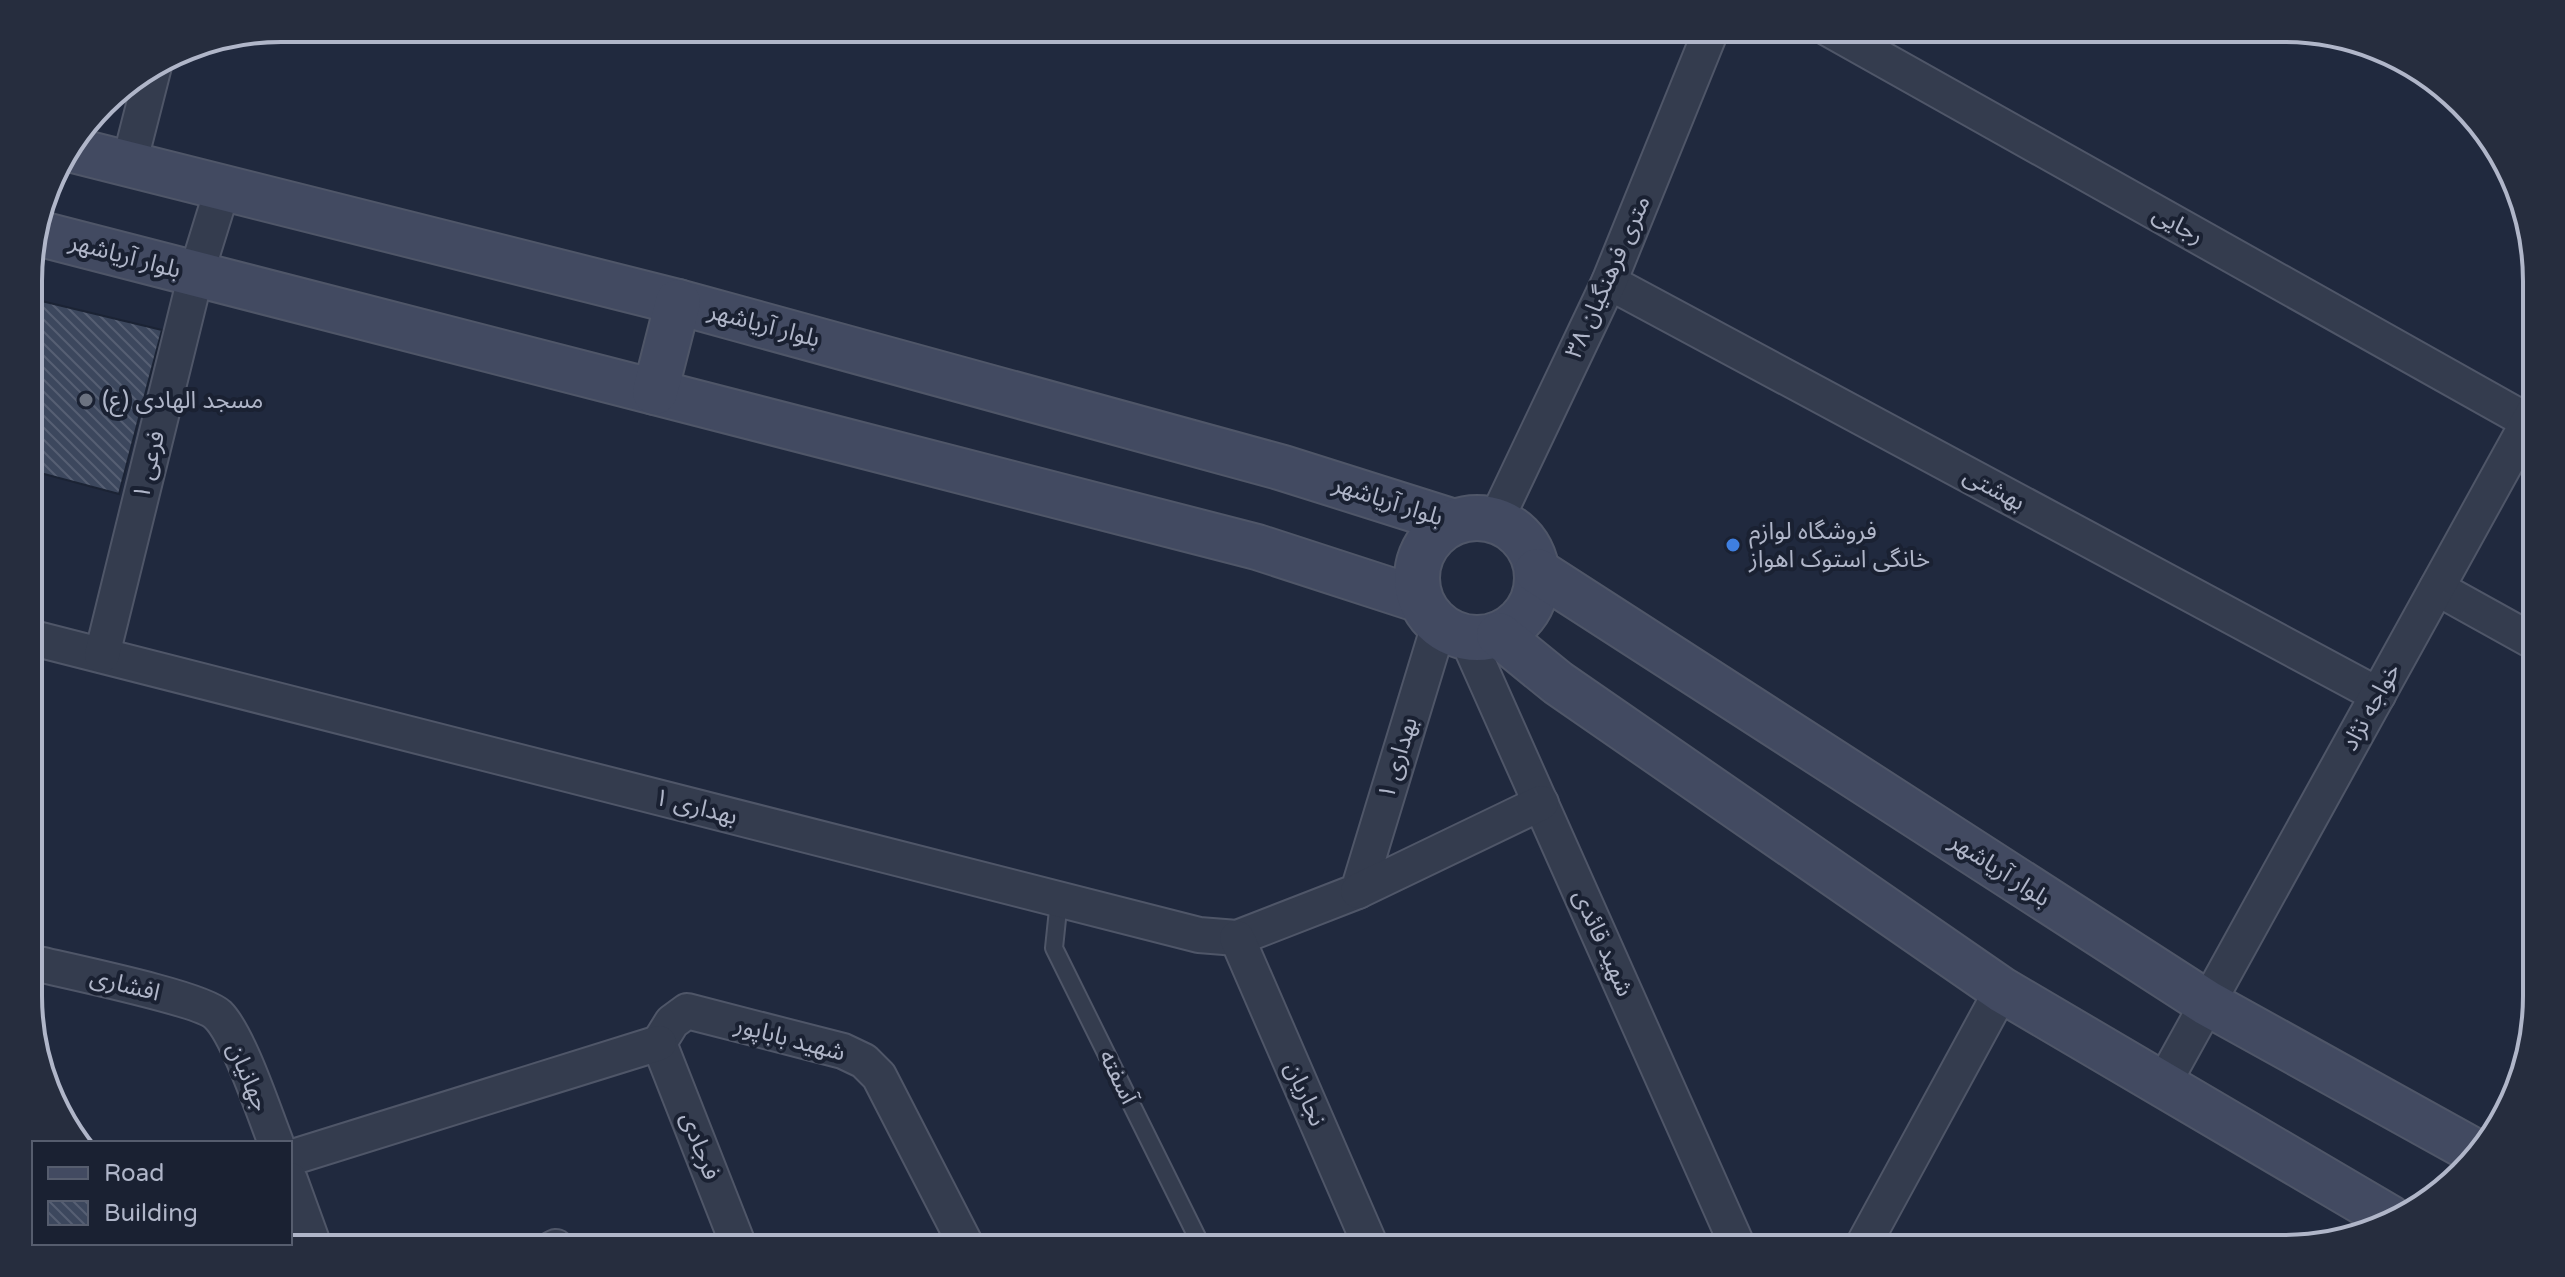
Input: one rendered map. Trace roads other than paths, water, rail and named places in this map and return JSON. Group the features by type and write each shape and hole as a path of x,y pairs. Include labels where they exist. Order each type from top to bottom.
{"street":[{"name":"۳۸ متری فرهنگیان","path":"1475,522 1609,282 1706,42"},
{"name":"رجایی","path":"1852,42 2523,411"},
{"path":"129,164 150,81"},
{"name":"بلوار آریاشهر","path":"80,152 678,302 1475,522"},
{"name":"فرعی ۱","path":"102,655 196,274 223,187"},
{"name":"بلوار آریاشهر","path":"47,236 1257,547 1456,625 1558,683 2002,990 2382,1213"},
{"name":"بهشتی","path":"1609,282 2378,695"},
{"path":"655,392 678,302"},
{"name":"خواجه نژاد","path":"2163,1084 2523,432"},
{"path":"1475,522 1508,526 1528,546 1537,571 1534,598 1521,620 1456,625 1417,569 1429,540 1475,522"},
{"name":"بلوار آریاشهر","path":"1537,571 2207,1003 2469,1148"},
{"path":"2437,588 2523,636"},
{"name":"بهداری ۱","path":"1358,891 1456,625"},
{"name":"شهید قائدی","path":"1456,625 1541,803 1732,1234"},
{"name":"بهداری ۱","path":"42,640 1199,935 1237,938 1358,891 1541,803"},
{"name":"نجاریان","path":"1237,938 1366,1234"},
{"name":"افشاری","path":"42,965 186,1000 217,1013"},
{"path":"1869,1234 2002,990"},
{"name":"شهید باباپور","path":"659,1043 672,1022 687,1011 843,1051 864,1061 879,1076 961,1235"},
{"name":"جهانیان","path":"217,1013 235,1042 275,1141"},
{"path":"292,1157 659,1043"},
{"name":"فرجادی","path":"659,1043 734,1235"},
{"path":"292,1186 310,1235"}],"lane":[{"name":"آسفته","path":"1059,900 1054,948 1196,1235"}],"place":[{"name":"مسجد الهادی (ع)","path":"86,400"},
{"name":"فروشگاه لوازم خانگی استوک اهواز","path":"1733,545"}]}
